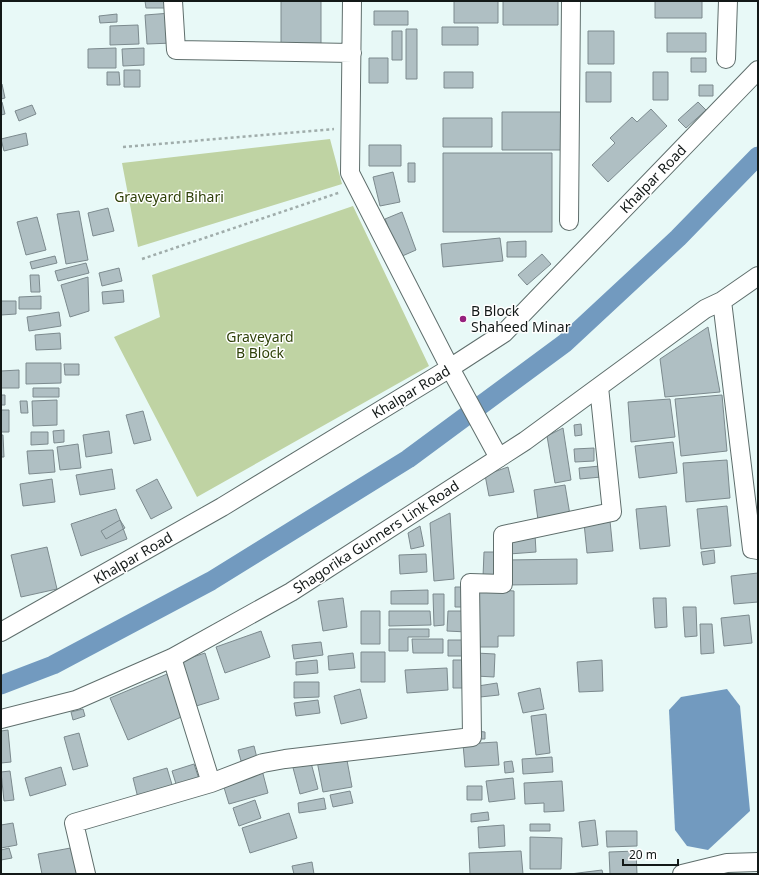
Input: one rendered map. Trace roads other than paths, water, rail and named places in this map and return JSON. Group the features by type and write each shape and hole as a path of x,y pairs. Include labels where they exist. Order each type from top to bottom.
{"street":[{"path":"173,1 176,50 352,53"},
{"path":"352,1 350,173 458,384 499,458"},
{"path":"569,221 571,1"},
{"path":"726,59 728,1"},
{"name":"Khalpar Road","path":"1,632 222,507 450,368 504,333 758,70"},
{"name":"Shagorika Gunners Link Road","path":"1,719 76,700 172,658 291,592 525,441 705,309 722,301 758,276"},
{"path":"722,301 752,549 758,550"},
{"path":"86,874 74,823 211,783 263,763 293,758 472,737 470,583 504,584 503,535 612,512 599,387"},
{"path":"172,658 211,783"},
{"path":"682,874 727,863 758,862"}],"water":[{"path":"727,689 740,706 750,811 708,850 687,846 675,830 669,710 681,697"}],"waterway":[{"path":"1,685 53,665 211,581 408,459 565,343 678,238 758,156"}],"place":[{"name":"B Block Shaheed Minar","path":"463,319"}],"park label":[{"name":"Graveyard Bihari","path":"169,197"},
{"name":"Graveyard B Block","path":"260,346"}]}
